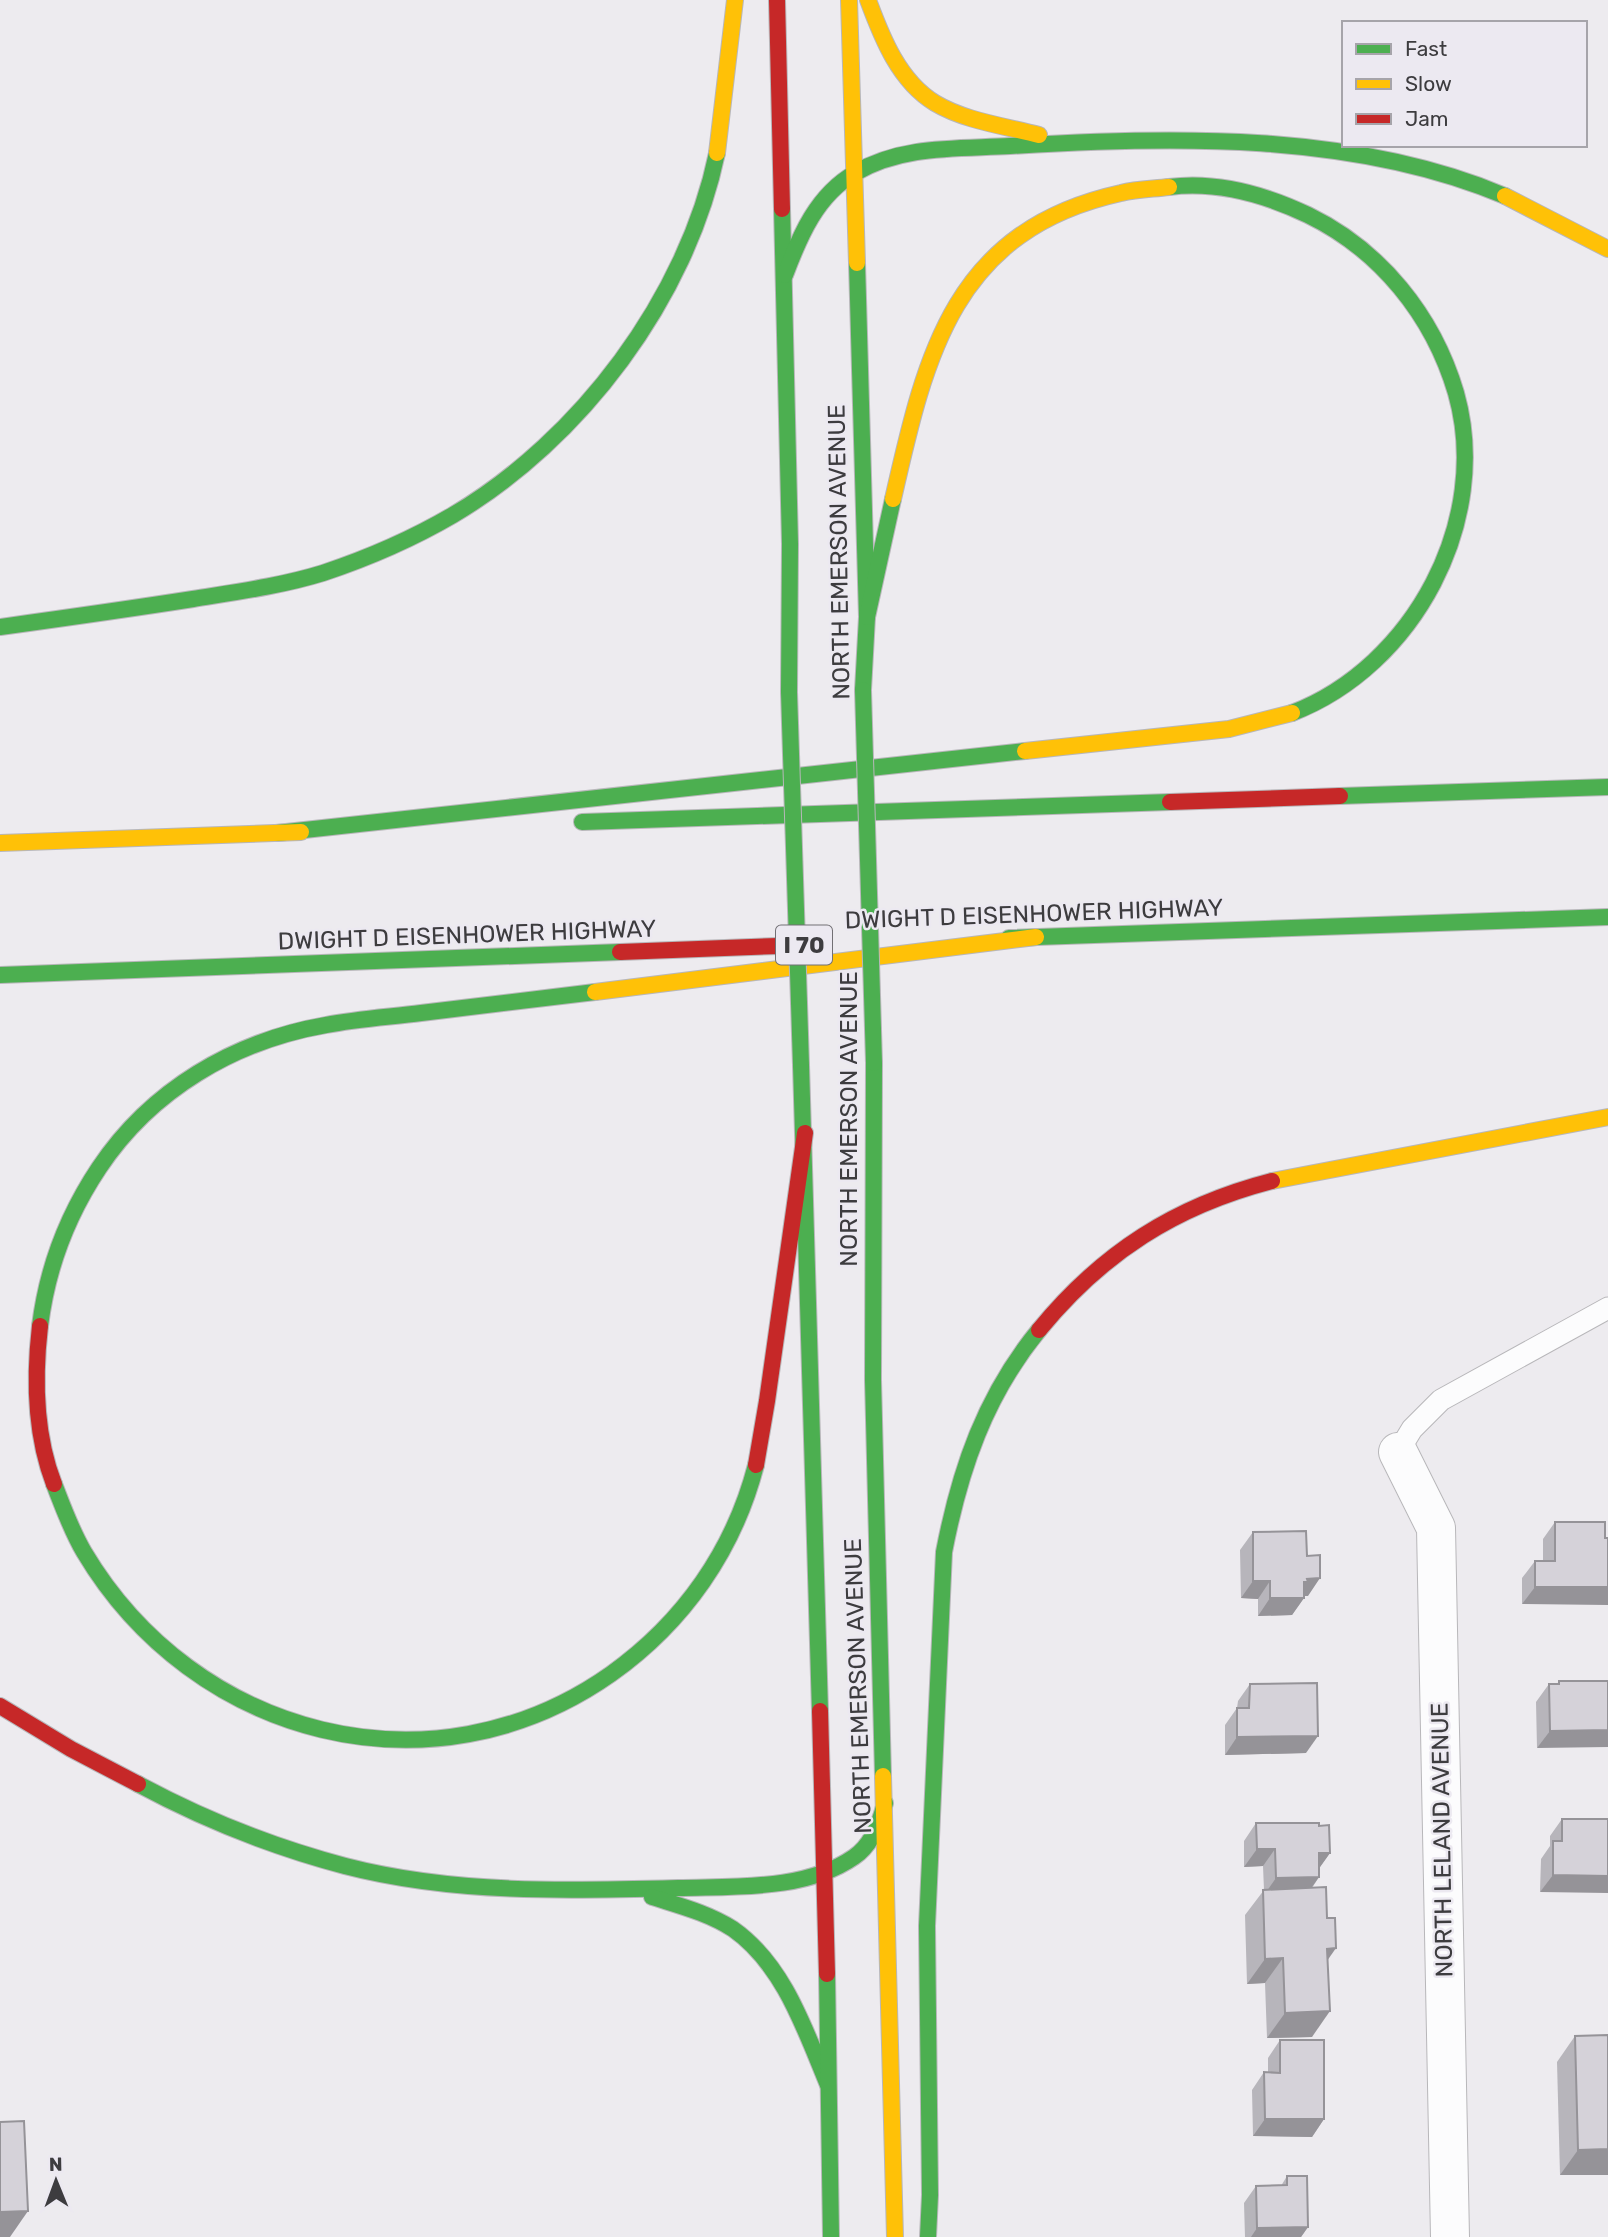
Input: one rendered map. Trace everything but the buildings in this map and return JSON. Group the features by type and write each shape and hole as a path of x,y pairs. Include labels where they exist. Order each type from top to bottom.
{"main road":[{"path":"0,627 244,591 322,573 403,543 438,525 530,460 581,410 622,360 652,317 686,251 712,176 721,132 735,0"},
{"name":"NORTH EMERSON AVENUE","path":"777,0 790,544 789,691 805,1133 825,1871 831,2237"},
{"name":"NORTH EMERSON AVENUE","path":"849,0 867,617 863,690 874,1063 873,1380 894,2237"},
{"path":"868,0 882,40 892,57 920,91 936,103 1065,142"},
{"path":"785,275 803,229 820,202 854,173 877,161 914,153 1065,142 1266,143 1382,159 1476,184 1608,249"},
{"path":"277,833 1228,729 1260,723 1312,705 1359,676 1401,637 1418,614 1445,559 1456,524 1464,456 1455,392 1434,340 1404,291 1361,247 1314,216 1269,196 1221,186 1169,185 1114,194 1051,218 1030,229 986,264 968,285 940,333 929,357 914,405 867,617"},
{"path":"568,823 1608,787"},
{"path":"0,842 499,825"},
{"name":"DWIGHT D EISENHOWER HIGHWAY","path":"857,944 1608,916"},
{"path":"805,1133 763,1423 738,1521 709,1574 674,1620 627,1663 572,1699 512,1726 450,1739 387,1741 327,1732 296,1724 247,1704 218,1688 153,1639 116,1598 73,1533 45,1458 37,1412 36,1359 46,1281 64,1229 89,1182 106,1157 140,1118 178,1085 263,1041 326,1025 1035,937"},
{"name":"DWIGHT D EISENHOWER HIGHWAY","path":"0,975 815,945"},
{"path":"928,2237 930,2196 927,1926 944,1552 948,1521 966,1456 996,1390 1030,1342 1073,1292 1098,1268 1149,1231 1200,1205 1291,1177 1608,1117"},
{"path":"0,1706 105,1769 254,1836 300,1853 386,1874 476,1887 521,1890 630,1889 779,1882 825,1871 853,1857 865,1847 881,1823 885,1803"},
{"path":"630,1889 710,1916 747,1941 762,1956 788,1994 828,2085"}],"street":[{"name":"NORTH LELAND AVENUE","path":"1398,1452 1436,1528 1450,2237"}],"lane":[{"path":"1398,1452 1412,1429 1441,1400 1608,1308"}],"traffic: fast":[{"path":"785,275 811,217 842,182 855,173 892,157 931,150 1134,141 1261,143 1324,149 1387,160 1447,175 1505,196"},
{"path":"0,627 193,599 291,582 323,573 422,532 500,484 544,447 584,406 621,360 654,311 681,260 702,207 717,153"},
{"path":"1169,187 1205,186 1240,191 1275,201 1334,229 1380,266 1418,312 1446,364 1456,393 1464,441 1463,490 1452,538 1433,583 1407,625 1374,661 1336,691 1292,713"},
{"path":"782,209 790,544 789,692"},
{"path":"857,263 867,617 863,690"},
{"path":"867,617 893,499"},
{"path":"863,690 874,1063"},
{"path":"789,692 801,1065"},
{"path":"277,833 1025,751"},
{"path":"1340,796 1608,787"},
{"path":"582,822 1170,802"},
{"path":"1009,938 1608,917"},
{"path":"0,975 620,952"},
{"path":"40,1326 48,1284 60,1244 77,1205 99,1168 143,1115 198,1073 259,1043 326,1025 595,992"},
{"path":"874,1063 873,1380 883,1776"},
{"path":"801,1065 820,1711"},
{"path":"928,2237 930,2195 927,1926 944,1552 958,1492 977,1435 1004,1381 1039,1330"},
{"path":"54,1484 84,1552 131,1616 188,1667 252,1705 322,1730 395,1740 469,1734 541,1713 611,1674 661,1631 703,1582 734,1526 756,1465"},
{"path":"138,1784 239,1831 345,1866 427,1882 511,1889 746,1886 814,1876 835,1868 866,1846 881,1818 885,1803"},
{"path":"652,1897 714,1919 733,1929 751,1944 766,1961 791,2000 828,2085"},
{"path":"827,1974 831,2237"}],"traffic: slow":[{"path":"717,153 735,0"},
{"path":"849,0 857,263"},
{"path":"868,0 893,57 922,94 959,114 1039,135"},
{"path":"893,499 919,395 936,348 957,305 984,268 1020,236 1065,211 1121,193 1169,187"},
{"path":"1505,196 1608,249"},
{"path":"1025,751 1229,729 1292,713"},
{"path":"0,843 301,832"},
{"path":"595,992 1036,937"},
{"path":"1272,1181 1608,1117"},
{"path":"883,1776 895,2237"}],"traffic: jam":[{"path":"777,0 782,209"},
{"path":"1170,802 1340,796"},
{"path":"620,952 778,946"},
{"path":"756,1465 805,1133"},
{"path":"1039,1330 1088,1278 1143,1236 1204,1204 1272,1181"},
{"path":"40,1326 38,1406 43,1446 54,1484"},
{"path":"0,1706 71,1749 138,1784"},
{"path":"820,1711 827,1974"}]}
